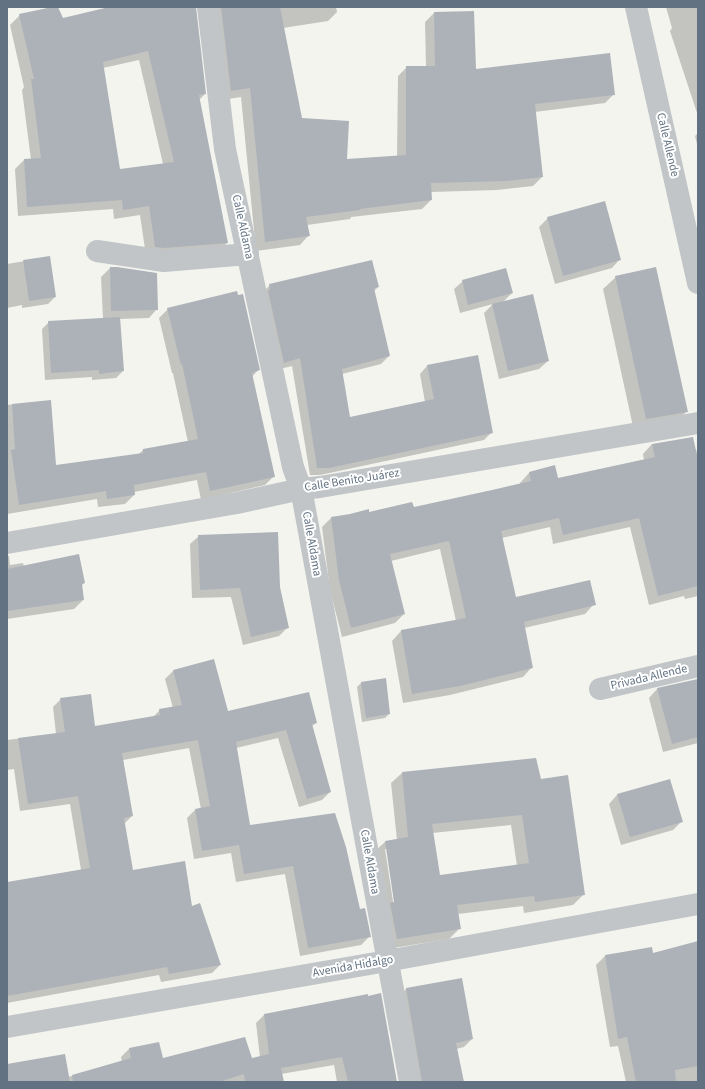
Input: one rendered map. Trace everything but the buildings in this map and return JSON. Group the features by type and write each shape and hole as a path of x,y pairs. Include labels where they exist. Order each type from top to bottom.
{"street":[{"name":"Calle Aldama","path":"208,7 225,149 293,467 301,489 410,1082"},
{"name":"Calle Allende","path":"636,7 698,283"},
{"path":"97,251 164,261 248,254"},
{"name":"Calle Benito Juárez","path":"7,543 237,502 301,489 698,423"},
{"name":"Privada Allende","path":"600,689 698,666"},
{"name":"Avenida Hidalgo","path":"7,1027 387,961 698,904"}]}
